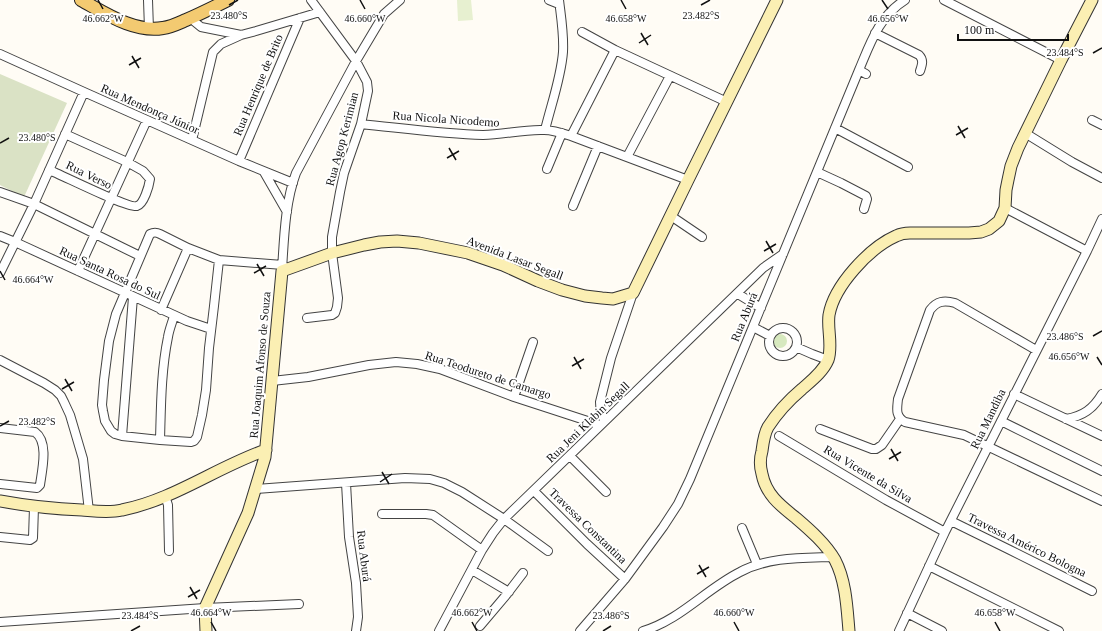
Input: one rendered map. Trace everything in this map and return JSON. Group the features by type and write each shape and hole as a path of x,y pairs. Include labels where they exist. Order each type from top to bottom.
{"main road":[{"path":"81,0 118,20 137,27 149,29 164,28 174,25 221,2"}],"street":[{"path":"148,0 149,29"},
{"name":"Rua Agop Kerimian","path":"307,318 332,316 335,313 338,298 332,253 332,237 344,173 361,124 368,91 367,82 356,61 311,0"},
{"name":"Rua Joaquim Afonso de Souza","path":"206,631 205,608 248,513 256,490 265,453 287,212 296,173 356,61 384,14 400,0"},
{"path":"545,130 563,53 562,19 559,2 549,0"},
{"path":"602,423 600,402 611,358 634,293 777,0"},
{"name":"Rua Aburá","path":"580,631 625,579 678,504 690,479 784,254 835,128 862,72 875,33 894,3 905,0"},
{"path":"944,0 1061,60"},
{"path":"849,631 845,593 840,574 832,556 814,534 769,493 764,484 760,468 763,440 767,428 793,397 822,369 828,360 830,348 828,323 832,303 840,287 870,253 896,236 904,234 981,232 989,229 999,221 1004,208 1010,171 1018,148 1092,0"},
{"path":"192,140 213,52 221,44 241,34 320,12"},
{"path":"190,18 201,27 241,34"},
{"name":"Rua Henrique de Brito","path":"239,161 300,18"},
{"path":"582,32 615,50 727,102"},
{"path":"875,33 919,55 922,62 920,71"},
{"path":"571,136 615,50"},
{"name":"Rua Mendonça Júnior","path":"0,54 239,161 293,183"},
{"path":"627,157 670,76"},
{"path":"0,273 34,204 84,92"},
{"path":"65,134 127,162 144,171 150,179 148,189 140,205 136,207 111,198 127,162 147,120"},
{"path":"1092,120 1102,125"},
{"name":"Rua Nicola Nicodemo","path":"361,124 483,135 545,130 571,136 688,180"},
{"path":"835,128 908,167"},
{"path":"547,169 562,133"},
{"path":"1025,133 1072,162 1102,178"},
{"path":"573,206 598,146"},
{"name":"Rua Verso","path":"49,170 111,198 78,271"},
{"path":"264,172 287,212"},
{"path":"817,172 866,196 867,199 864,209"},
{"path":"0,192 34,204 140,256"},
{"path":"1004,208 1087,251"},
{"path":"671,216 702,237"},
{"name":"Rua Mandiba","path":"899,631 945,532 1102,219"},
{"path":"219,260 208,356 206,390 202,415 194,441 160,440 114,434 105,421 102,406 109,340 116,314 148,237 153,232 219,260 282,268"},
{"name":"Rua Santa Rosa do Sul","path":"0,236 174,316 211,329"},
{"name":"Avenida Lasar Segall","path":"282,268 364,245 398,241 420,243 468,252 503,265 538,281 562,290 585,296 613,298 634,293"},
{"path":"161,310 188,248"},
{"name":"Rua Jeni Klabin Segall","path":"439,631 482,550 504,519 602,423 738,294 763,268 784,254"},
{"path":"738,294 761,308"},
{"path":"122,436 133,297"},
{"path":"1036,350 954,303 946,301 939,302 930,310 898,399 897,411 900,419 916,425 957,433 988,446 1102,501"},
{"path":"160,440 162,383 168,336 174,316"},
{"path":"753,327 770,336"},
{"path":"784,328 788,329 792,331 796,338 796,347 787,355 783,356 775,354 769,344 770,336 776,330 784,328"},
{"path":"514,397 533,342"},
{"path":"796,347 828,360"},
{"name":"Rua Teodureto de Camargo","path":"272,381 308,377 361,366 396,362 417,364 440,369 514,397 602,423"},
{"path":"1,363 44,383 61,396 70,415 84,458 89,511"},
{"path":"1014,394 1102,436"},
{"path":"1066,419 1077,417 1091,408 1102,394"},
{"path":"820,429 872,449 876,449 882,445 900,419"},
{"path":"1002,421 1102,470"},
{"path":"0,428 36,433 43,448 44,458 39,487 0,484"},
{"name":"Rua Vicente da Silva","path":"779,436 886,500 945,532"},
{"path":"0,505 112,515 131,511 166,497 253,454 265,453"},
{"path":"570,456 606,492"},
{"path":"256,490 405,478 430,479 444,483 462,492 504,519 548,551"},
{"name":"Rua Aburá","path":"346,483 349,537 356,583 358,616 356,631"},
{"name":"Travessa Constantina","path":"534,491 590,548 625,579"},
{"path":"0,501 34,508 114,512 166,497"},
{"path":"166,497 170,551"},
{"path":"0,537 32,540 34,536 34,508"},
{"path":"382,514 433,515 482,550"},
{"name":"Travessa Américo Bologna","path":"951,521 1092,591"},
{"path":"742,528 757,564"},
{"path":"643,631 668,620 720,583 738,572 757,564 784,559 832,556"},
{"path":"929,566 1059,631"},
{"path":"472,570 509,592"},
{"path":"480,626 509,592 522,573"},
{"path":"0,622 205,608 299,604"},
{"path":"907,613 942,631"}],"green space":[{"path":"457,0 471,0 473,20 458,21"},
{"path":"0,74 67,103 24,197 0,185"},
{"path":"777,334 783,334 787,338 787,344 783,348 777,348 773,344 773,338"}]}
